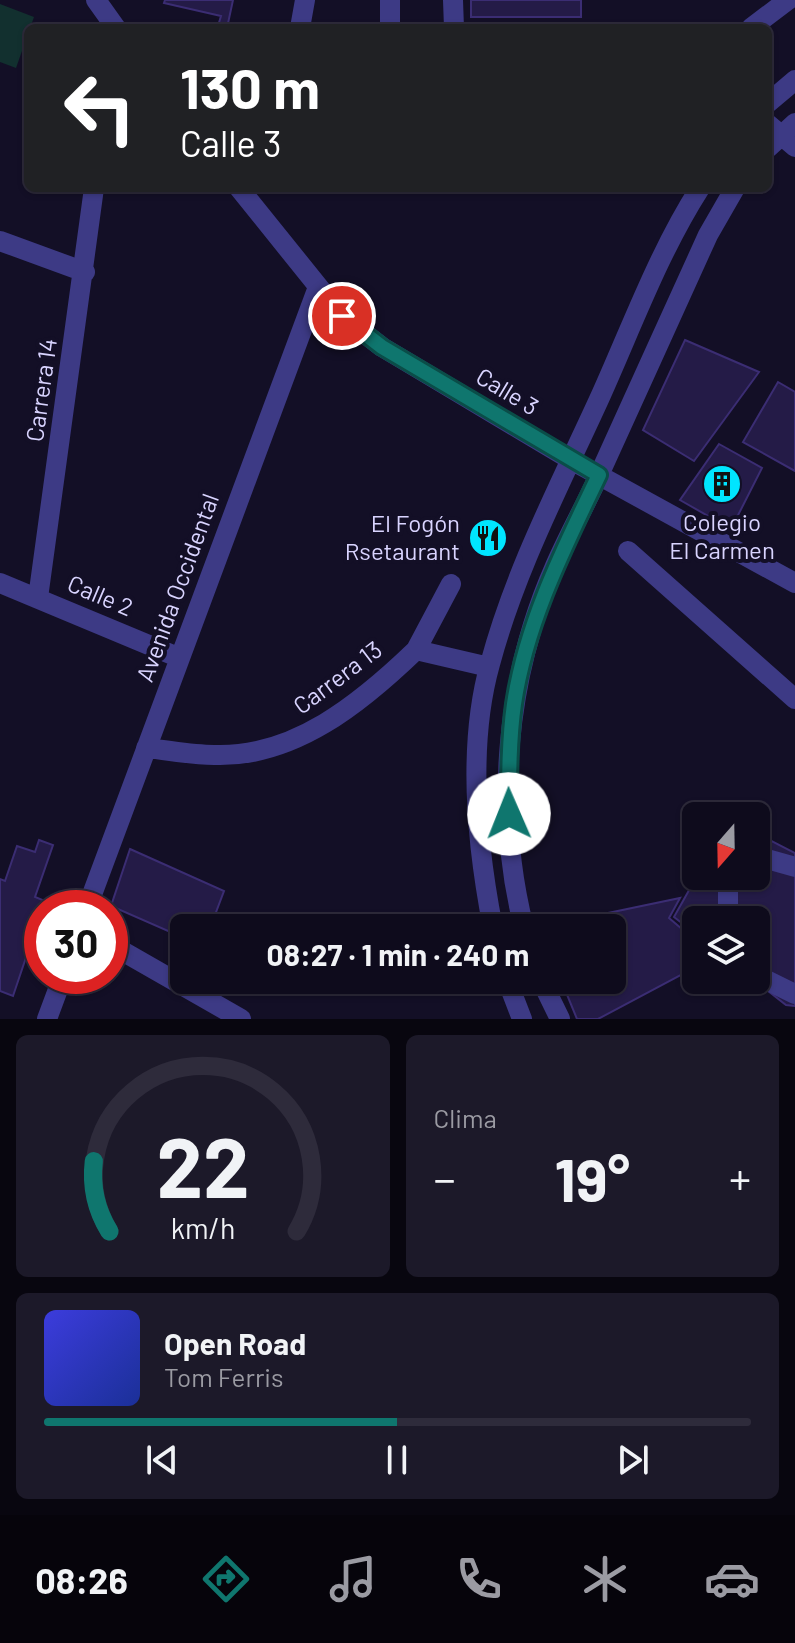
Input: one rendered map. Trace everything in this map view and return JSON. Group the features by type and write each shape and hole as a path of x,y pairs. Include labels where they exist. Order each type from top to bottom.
{"street":[{"path":"96,0 113,24"},
{"path":"390,0 390,24"},
{"path":"453,0 454,24"},
{"path":"756,24 788,0"},
{"path":"772,100 795,80"},
{"name":"Carrera 14","path":"38,598 94,192"},
{"name":"Calle 3","path":"242,192 342,316 382,347 571,460 795,583"},
{"path":"491,914 478,811 477,765 489,667 526,559 670,243 698,192"},
{"path":"521,914 510,856 508,773 514,703 525,656 554,568 708,235 733,192"},
{"path":"0,241 85,272"},
{"name":"Avenida Occidental","path":"94,890 318,287"},
{"path":"628,551 795,699"},
{"name":"Calle 2","path":"0,583 180,658"},
{"name":"Carrera 13","path":"146,748 216,756 272,748 314,733 385,680 416,650 451,584"},
{"name":"Carrera 13","path":"416,650 489,667"},
{"path":"478,811 498,815 509,808"},
{"path":"770,860 795,867"},
{"path":"128,954 241,1019"},
{"path":"770,982 794,994 795,980"},
{"path":"47,1019 56,994"},
{"path":"512,994 522,1019"},
{"path":"548,994 560,1019"}],"green space":[{"path":"0,4 34,17 32,24 24,24 24,45 16,68 0,62"}],"building":[{"path":"165,0 233,0 228,24 219,24 221,16 164,3"},
{"path":"471,0 581,0 581,17 471,17"},
{"path":"685,340 759,372 694,461 643,430"},
{"path":"778,382 795,392 795,471 743,442"},
{"name":"Colegio El Carmen","path":"719,444 762,468 731,529 680,500"},
{"path":"39,840 53,845 37,890 24,890 24,963 13,996 0,991 0,879 5,881 17,846 35,852"},
{"path":"770,840 795,853 795,1006 786,1005 770,992 770,906 682,906 682,923 674,917 689,890 770,890"},
{"path":"130,849 224,891 215,914 170,914 170,932 128,913 128,890 116,890"},
{"path":"680,898 669,918 682,929 682,974 598,1019 577,1019 567,994 626,994 626,914 603,914"}],"place":[{"name":"Colegio El Carmen","path":"722,484"},
{"name":"El Fogón Rsetaurant","path":"488,538"}],"route":[{"path":"342,316 382,347 599,475 554,568 525,656 514,703 508,773 509,814"}]}
